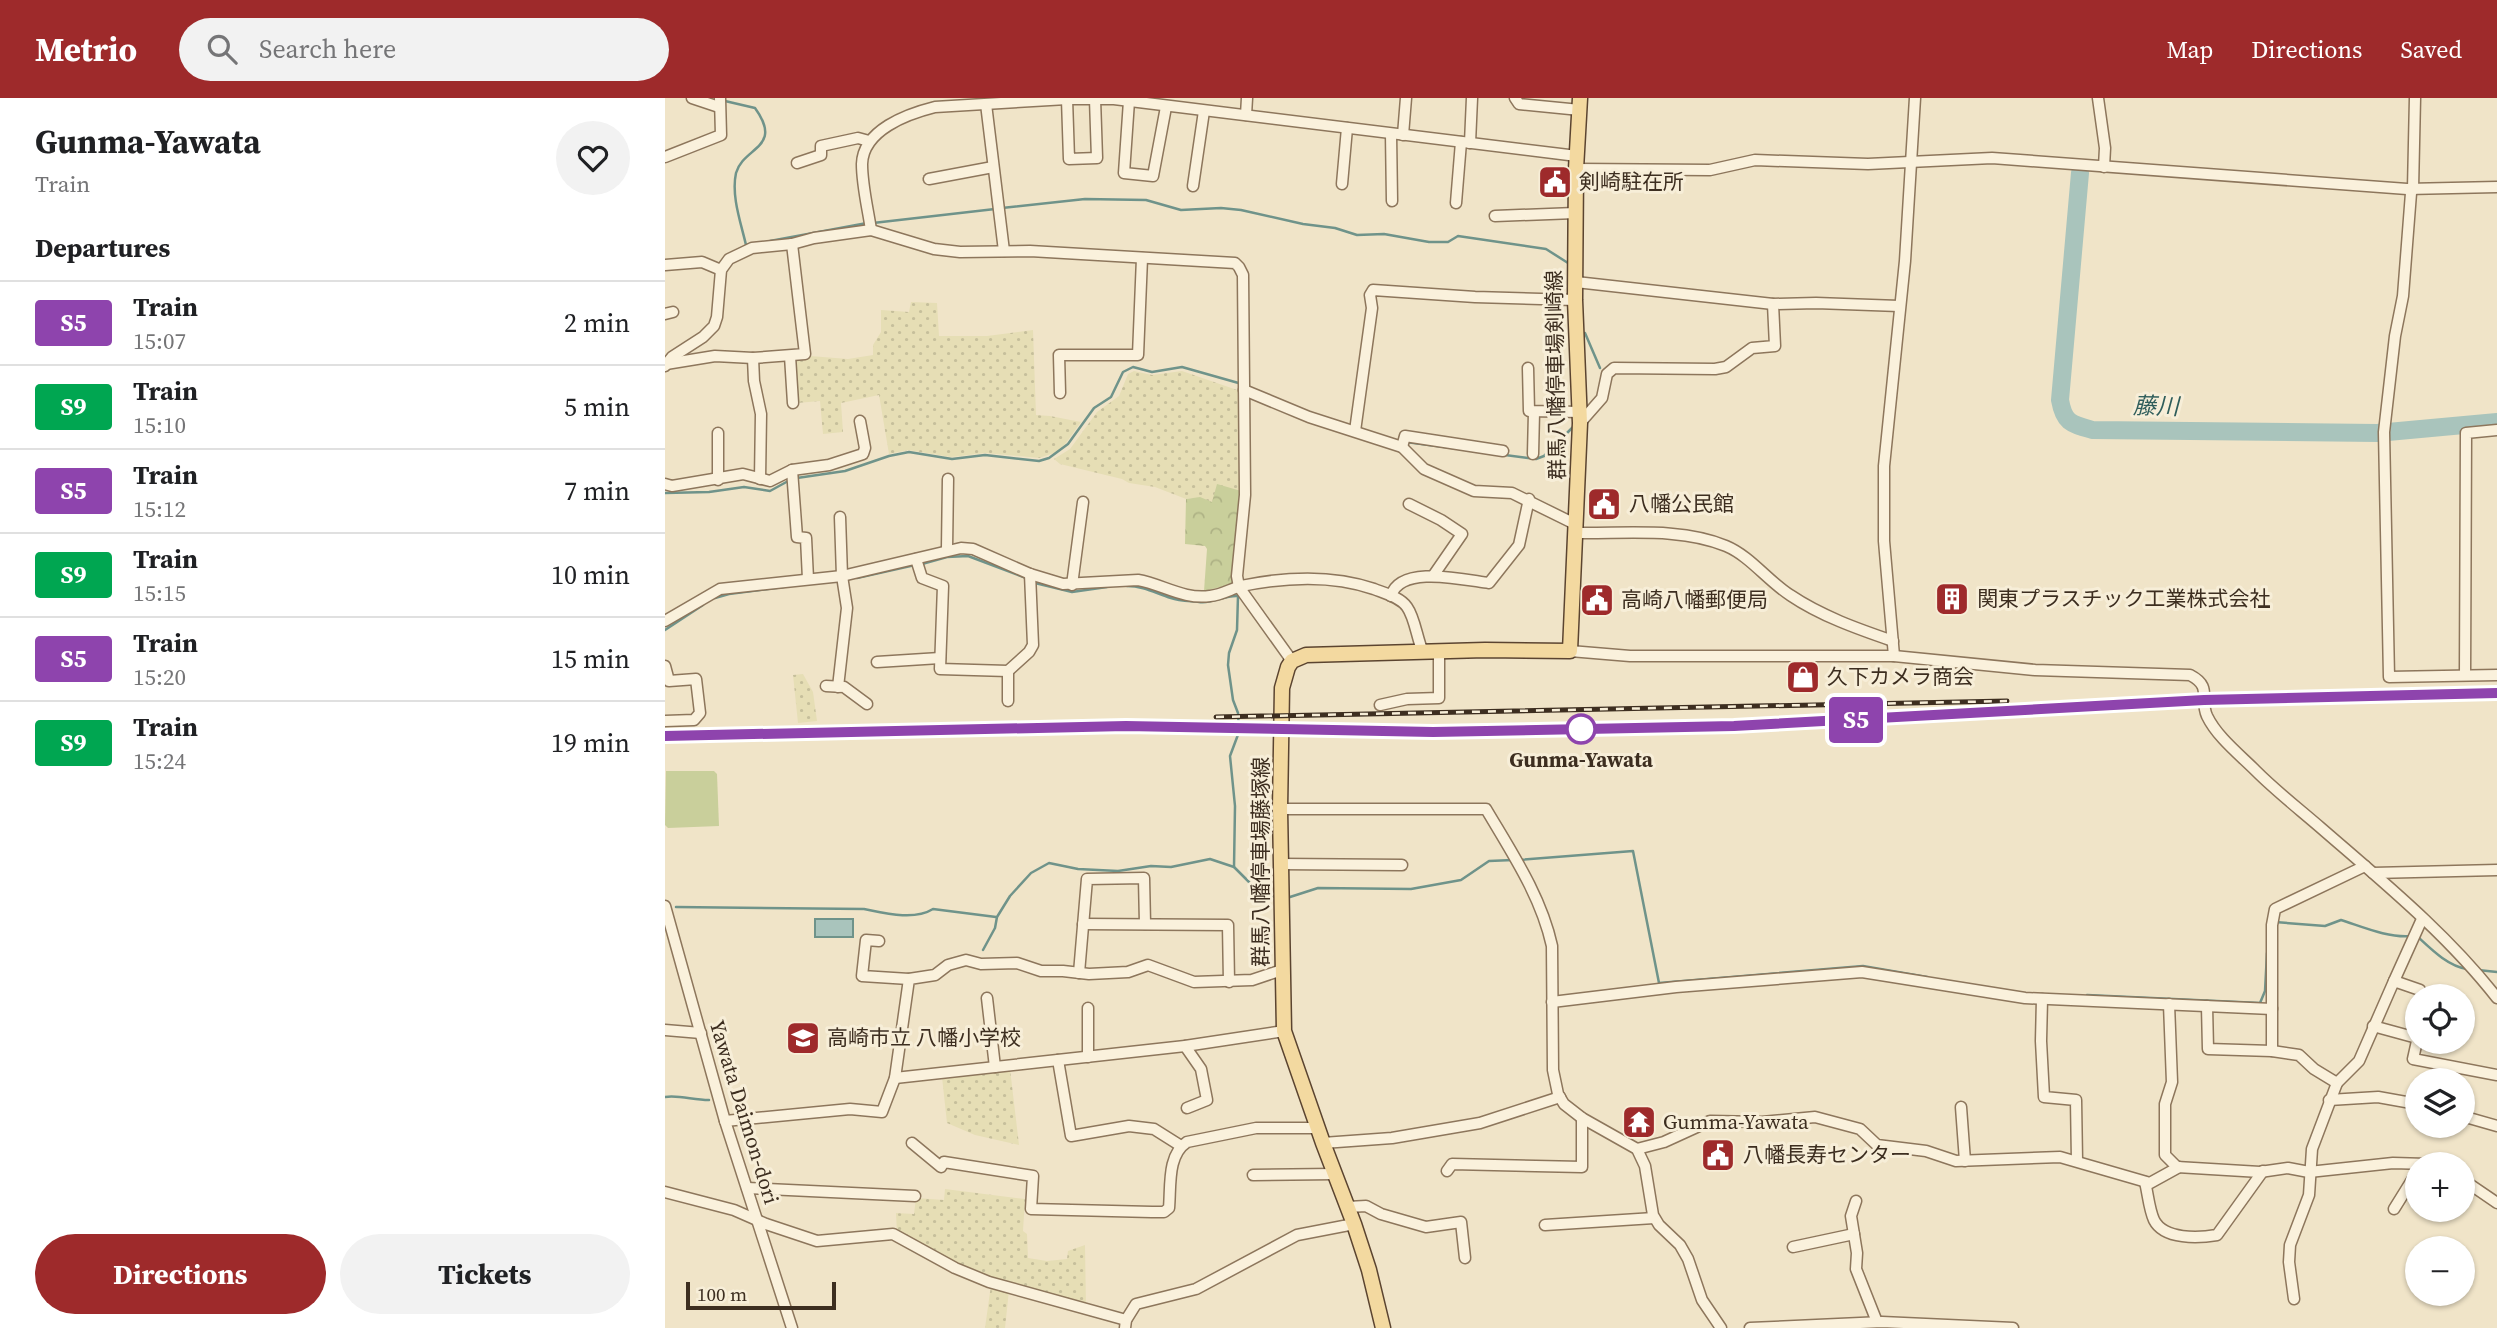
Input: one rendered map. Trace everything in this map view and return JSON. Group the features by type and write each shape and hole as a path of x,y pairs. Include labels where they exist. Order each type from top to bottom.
{"main road":[{"name":"群馬八幡停車場剣崎線","path":"1570,651 1580,418 1576,300 1576,162 1580,104"},
{"path":"1292,661 1306,655 1570,651"},
{"name":"群馬八幡停車場藤塚線","path":"1292,661 1287,667 1282,688 1280,864 1284,1031 1322,1143 1355,1224 1383,1328"}],"street":[{"path":"665,157 721,135 719,103 692,98"},
{"path":"916,98 918,111"},
{"path":"1247,98 1247,115"},
{"path":"1392,201 1397,134 1406,98"},
{"path":"1456,203 1471,98"},
{"path":"1515,98 1519,104 1580,104"},
{"path":"1894,656 1884,541 1884,466 1913,160 1915,98"},
{"path":"2098,98 2105,148 2104,167"},
{"path":"2415,98 2413,189 2403,296 2395,336 2384,432 2389,677 2497,675"},
{"path":"871,230 862,165 869,141 893,124 918,111 935,107 982,102 1067,99 1114,99 1247,115 1466,143 1576,162 1710,170 1755,160 1868,164 1992,158 2413,189 2497,187"},
{"path":"1067,99 1069,159 1097,158 1095,99"},
{"path":"1129,101 1124,173 1153,176 1166,107"},
{"path":"982,102 1004,251"},
{"path":"1193,186 1205,111"},
{"path":"1342,184 1347,128"},
{"path":"797,163 821,155 821,146 858,138 869,141"},
{"path":"929,179 993,167"},
{"path":"1495,216 1576,213"},
{"path":"666,365 714,326 721,270 729,259 753,248 871,230 934,249 960,252 1004,251 1235,263 1243,275 1245,495 1237,576 1240,587 1292,661"},
{"path":"666,365 715,356 753,358 805,354 792,244"},
{"path":"1060,393 1059,355 1138,355 1142,258"},
{"path":"665,265 702,262 721,270"},
{"path":"1576,282 1773,304 1899,306"},
{"path":"1355,430 1372,308 1370,295 1373,290 1576,300"},
{"path":"1528,369 1529,411 1580,418 1602,398 1607,374 1614,368 1716,369 1726,367 1752,348 1775,346 1773,304"},
{"path":"790,356 793,403"},
{"path":"753,358 754,381 761,414 760,479"},
{"path":"1244,390 1309,417 1402,447 1424,469 1474,491 1502,491 1529,499 1576,529 1677,535 1715,542 1736,551 1803,604 1861,631 1893,641"},
{"path":"1533,454 1534,412"},
{"path":"665,484 672,486 743,474 770,481 792,470 829,465 863,454 865,447 860,421"},
{"path":"2465,676 2466,433 2497,430"},
{"path":"718,433 718,480"},
{"path":"1402,447 1405,436 1503,451"},
{"path":"792,470 797,537 806,538 808,579"},
{"path":"947,549 948,479"},
{"path":"1391,596 1393,587 1399,583 1433,576 1451,576 1489,583 1519,545 1529,499"},
{"path":"1072,585 1083,502"},
{"path":"1409,505 1441,520 1462,534 1433,576"},
{"path":"840,517 842,576 847,608 832,686 844,687 867,704"},
{"path":"665,621 720,589 842,576 947,549 961,548 973,549 1030,574 1072,585 1137,580 1171,591 1211,596 1240,587 1291,578 1323,578 1355,583 1406,604 1423,652"},
{"path":"916,559 922,578 943,586 940,669 1008,671 1029,652 1033,645 1030,574"},
{"path":"1570,651 1630,656 1894,656 2035,670 2190,675 2201,682 2204,688 2206,714 2216,730 2259,775 2369,870 2453,948 2497,998"},
{"path":"1380,705 1407,699 1439,698 1439,652"},
{"path":"877,662 940,659"},
{"path":"665,666 669,681 696,679 700,713 694,720 665,722"},
{"path":"1008,671 1009,701"},
{"path":"1280,809 1486,809 1531,886 1548,929 1552,946 1553,1070 1560,1097 1564,1104 1582,1118 1637,1149 1643,1157 1654,1218 1680,1245 1688,1259 1702,1300 1721,1328"},
{"path":"1280,864 1402,865"},
{"path":"2272,1052 2272,925 2275,909 2369,870 2497,870"},
{"path":"1079,973 1087,878 1144,878 1145,925"},
{"name":"Yawata Daimon-dori","path":"665,906 725,1121 792,1328"},
{"path":"2294,1298 2289,1262 2290,1245 2309,1195 2312,1149 2337,1083 2359,1061 2422,919"},
{"path":"1083,924 1228,925 1229,982"},
{"path":"879,941 866,940 862,976 909,979 935,975 948,965 966,960 981,964 1017,963 1041,971 1079,973 1128,972 1148,965 1194,982 1252,980 1282,970"},
{"path":"1552,1002 1676,987 1862,972 2042,999 2272,1009"},
{"path":"725,1121 851,1110 882,1112 895,1079 909,979"},
{"path":"2394,981 2405,985"},
{"path":"987,998 995,1067"},
{"path":"2042,999 2044,1097 2076,1100 2077,1161"},
{"path":"2169,1004 2172,1082 2165,1104 2165,1155 2179,1167"},
{"path":"2207,1006 2208,1049 2299,1055 2314,1069 2337,1083"},
{"path":"1088,1007 1088,1057"},
{"path":"2373,1026 2405,1036"},
{"path":"665,1030 701,1032"},
{"path":"895,1079 1284,1031"},
{"path":"1185,1045 1201,1069 1207,1100 1187,1108"},
{"path":"2414,1054 2413,1059 2497,1074"},
{"path":"1058,1060 1071,1136 1129,1126 1154,1129 1181,1146"},
{"path":"1322,1143 1392,1138 1480,1123 1560,1097"},
{"path":"2329,1100 2378,1097 2405,1102"},
{"path":"1961,1107 1965,1161"},
{"path":"1637,1149 1664,1142 1710,1121 1762,1122 1815,1117 1860,1129 1877,1145 1926,1151 1956,1161 2060,1157 2145,1182 2179,1167 2263,1171 2288,1168 2309,1171 2405,1166"},
{"path":"1447,1171 1452,1164 1582,1167 1582,1118"},
{"path":"2475,1120 2497,1126"},
{"path":"912,1143 941,1167 944,1162 1033,1176 1031,1209 1164,1212 1169,1208 1174,1159 1181,1146 1195,1139 1256,1128 1317,1128"},
{"path":"2145,1182 2157,1226 2173,1234 2204,1237 2217,1235 2263,1171"},
{"path":"1253,1175 1335,1174"},
{"path":"747,1188 915,1196"},
{"path":"2475,1188 2497,1203"},
{"path":"665,1192 734,1210 817,1241 893,1234 955,1268 989,1282 1126,1324 1136,1304 1196,1289 1297,1235 1355,1224"},
{"path":"2394,1209 2405,1192"},
{"path":"1856,1201 1851,1216 1856,1269 1877,1322"},
{"path":"1348,1207 1366,1206 1381,1214 1426,1227 1461,1222 1465,1258"},
{"path":"1545,1225 1654,1218"},
{"path":"1793,1247 1854,1234"},
{"path":"1750,1328 1877,1322 2013,1328"}],"shaded area":[{"path":"911,302 937,303 939,336 987,336 1033,330 1036,415 1081,422 1066,443 1057,452 1039,458 985,453 951,457 908,450 889,454 879,395 841,403 843,432 823,434 820,401 797,403 794,358 810,356 848,359 873,355 873,345 881,332 881,310 909,312"},
{"path":"1134,371 1152,375 1182,371 1240,391 1241,491 1212,502 1186,499 1155,487 1129,483 1060,464 1054,459 1070,449 1097,412 1119,396 1128,374"},
{"path":"803,674 813,692 817,721 798,723 793,675"},
{"path":"1010,1069 1019,1145 975,1135 947,1123 942,1077"},
{"path":"945,1189 1025,1199 1023,1231 1027,1234 1028,1258 1047,1261 1067,1259 1068,1251 1085,1245 1086,1306 992,1280 897,1233 896,1213 914,1214 916,1198 944,1200"},
{"path":"991,1285 1009,1290 1005,1328 985,1328"}],"green space":[{"path":"1217,484 1241,491 1233,584 1204,591 1207,549 1205,546 1185,544 1186,499 1200,497 1212,502"},
{"path":"666,771 714,771 717,774 719,826 668,828 665,825"}],"water":[{"path":"815,919 853,919 853,937 815,937"}],"waterway":[{"path":"725,101 755,108 763,121 765,131 764,139 740,164 736,173 739,219 746,245 750,244"},
{"name":"藤川","path":"2080,173 2060,400 2066,418 2074,424 2093,430 2377,433 2497,422"},
{"path":"1002,208 1085,199 1146,200 1181,210 1241,210 1335,228 1357,235 1384,234 1429,242 1448,242 1458,236 1546,249 1568,263"},
{"path":"873,223 995,209"},
{"path":"770,241 867,223"},
{"path":"1585,333 1600,368"},
{"path":"797,478 845,471 909,452 952,459 985,455 1039,461 1049,458 1068,444 1094,408 1111,397 1123,372 1133,367 1152,372 1182,367 1242,384"},
{"path":"1406,442 1536,459 1544,456 1574,426"},
{"path":"665,493 709,492 744,487 770,491 790,480"},
{"path":"922,564 947,557 968,556 1026,578"},
{"path":"857,578 915,565"},
{"path":"1035,583 1072,592 1107,587"},
{"path":"1127,586 1144,588 1188,601 1204,602 1238,596 1237,630 1228,665 1239,732 1230,756 1235,806 1234,867"},
{"path":"715,598 784,587"},
{"path":"665,630 703,605"},
{"path":"1519,860 1633,851 1659,983 1863,966 1927,977"},
{"path":"983,950 995,928 997,917 1010,896 1031,873 1049,863 1078,869 1118,871 1151,866 1171,867 1210,859 1234,867 1265,898 1272,897"},
{"path":"1290,897 1318,888 1411,889 1461,880 1489,861 1513,860"},
{"path":"676,907 864,909 908,915 917,915 933,909 996,917"},
{"path":"2275,922 2325,926 2341,920 2385,934 2411,936"},
{"path":"2418,937 2447,961 2467,969"},
{"path":"2087,995 2260,1003 2265,991 2267,953"},
{"path":"2478,970 2497,972"},
{"path":"665,1097 709,1100"}],"railway":[{"path":"665,736 1126,726 1433,732 1733,726 2204,700 2497,693"},
{"path":"1216,717 2007,701"}],"train":[{"name":"S5","path":"665,736 1126,726 1433,732 1734,726 2204,700 2497,693"}],"place":[{"name":"剣崎駐在所","path":"1555,182"},
{"name":"八幡公民館","path":"1604,504"},
{"name":"関東プラスチック工業株式会社","path":"1952,599"},
{"name":"高崎八幡郵便局","path":"1597,600"},
{"name":"久下カメラ商会","path":"1803,677"},
{"name":"Gunma-Yawata","path":"1581,729"},
{"name":"高崎市立 八幡小学校","path":"803,1038"},
{"name":"Gumma-Yawata","path":"1639,1122"},
{"name":"八幡長寿センター","path":"1718,1155"}]}
